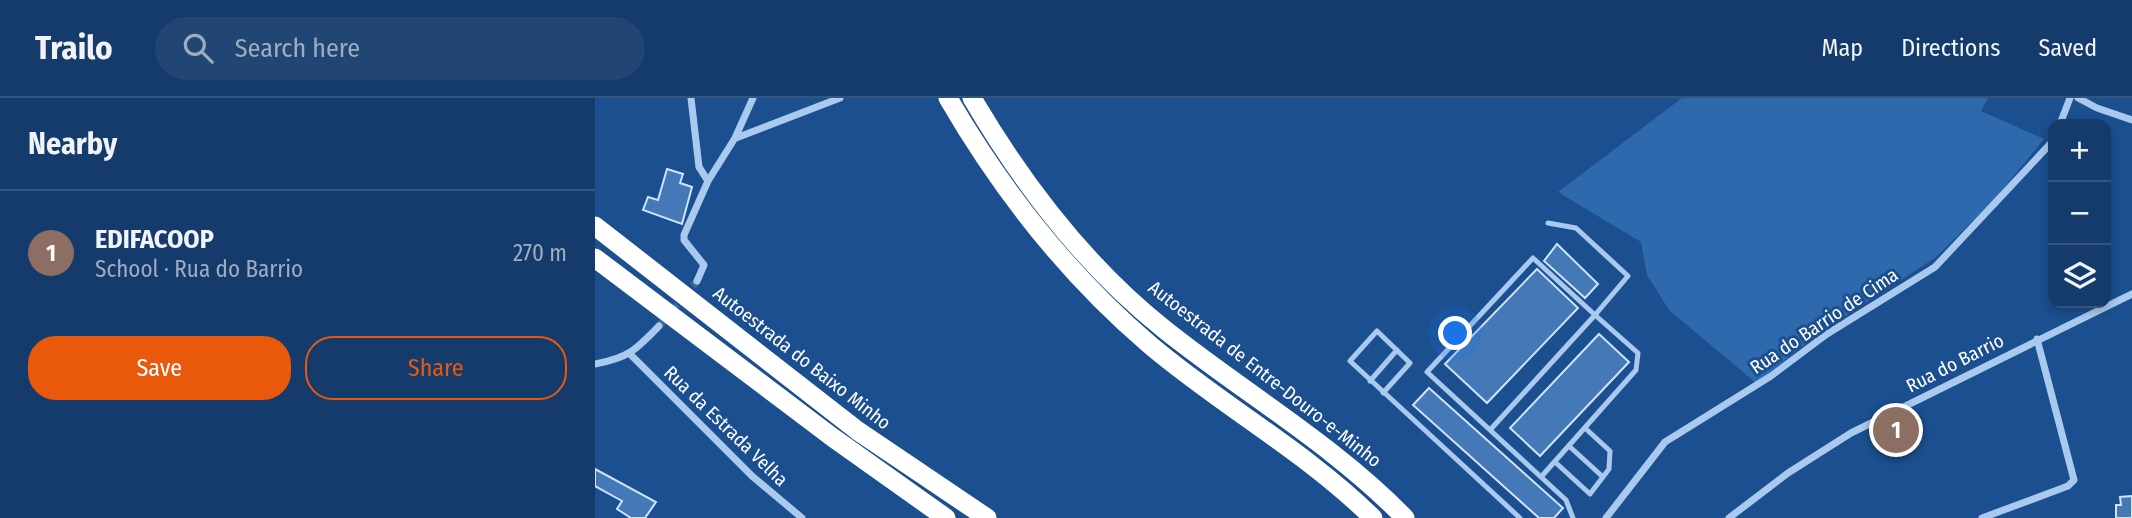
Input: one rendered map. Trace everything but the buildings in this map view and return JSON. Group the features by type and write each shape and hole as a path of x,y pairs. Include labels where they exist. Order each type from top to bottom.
{"highway":[{"path":"949,98 972,139 1041,235 1092,291 1150,345 1288,446 1373,518"},
{"name":"Autoestrada de Entre-Douro-e-Minho","path":"972,98 993,134 1061,229 1108,280 1164,328 1370,483 1405,518"},
{"name":"Autoestrada do Baixo Minho","path":"595,226 858,431 987,518"},
{"path":"595,258 832,438 946,518"}],"street":[{"path":"691,98 699,167 708,181"},
{"path":"697,281 704,265 684,235 708,181 735,138 754,98"},
{"path":"735,138 840,98"},
{"path":"2062,119 2070,98"},
{"path":"2078,98 2132,120"},
{"name":"Rua do Barrio de Cima","path":"1606,518 1665,442 1771,376 1828,334 1935,267 2048,146"},
{"name":"Rua do Barrio","path":"1729,518 1788,473 1851,433 2132,294"},
{"path":"595,364 622,359 659,326"},
{"path":"1982,518 2068,486 2074,480 2037,340"},
{"name":"Rua da Estrada Velha","path":"630,354 752,476 802,518"}],"lane":[{"path":"1490,430 1628,276 1576,229 1548,223"},
{"path":"1541,477 1636,370 1639,353 1532,258 1427,372 1541,477 1566,500 1573,518"},
{"path":"1383,393 1410,363 1377,331 1350,361 1383,393 1520,518"},
{"path":"1370,380 1397,350"},
{"path":"1555,462 1590,494 1609,469 1610,451 1585,428"},
{"path":"1569,446 1603,477"}],"shaded area":[{"path":"1682,98 1988,98 1981,111 2044,139 1995,199 1935,258 1818,334 1756,383 1669,310 1647,275 1641,242 1558,192"}],"tunnel":[{"path":"659,326 697,281"}],"place":[{"name":"EDIFACOOP","path":"1896,430"}]}
